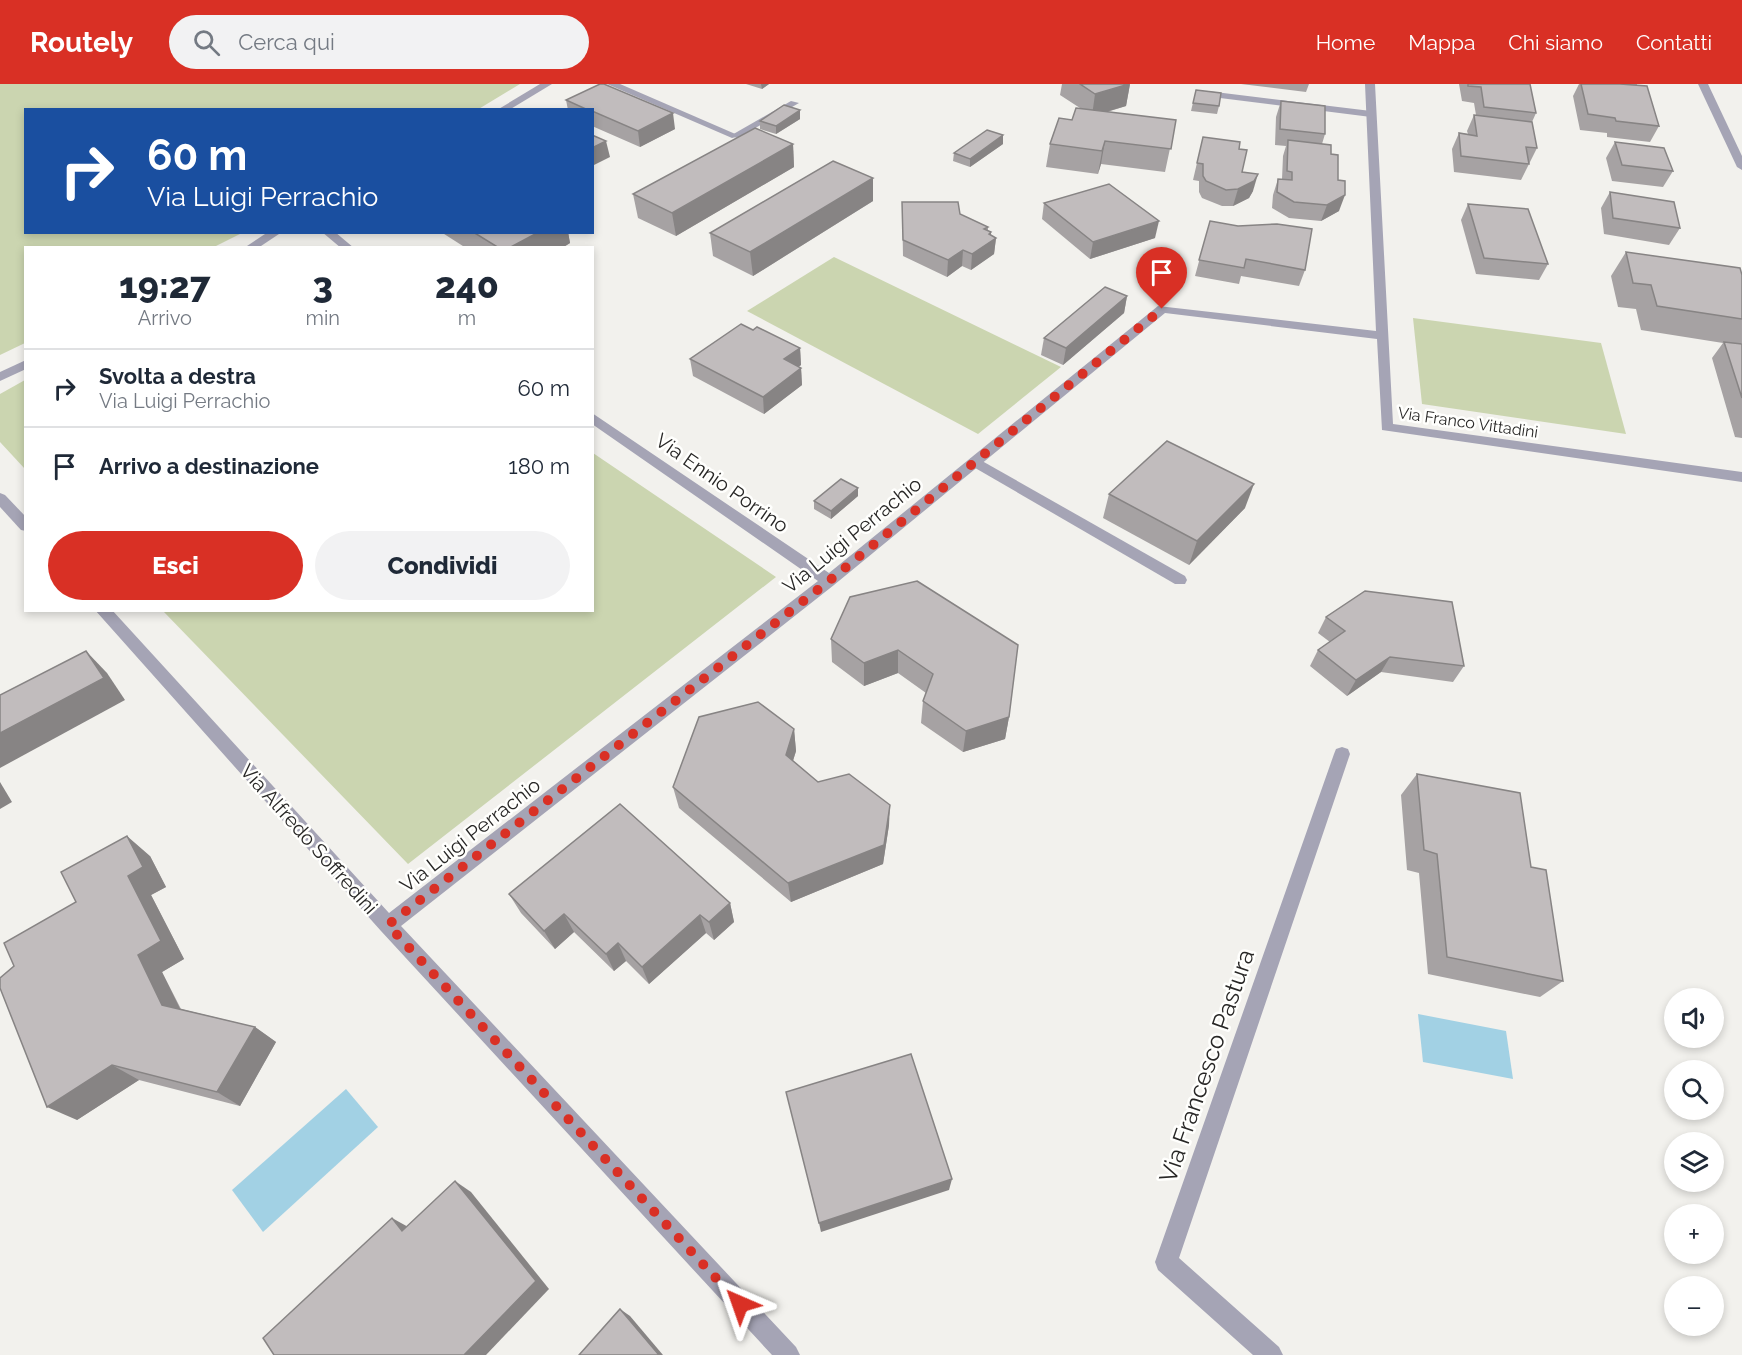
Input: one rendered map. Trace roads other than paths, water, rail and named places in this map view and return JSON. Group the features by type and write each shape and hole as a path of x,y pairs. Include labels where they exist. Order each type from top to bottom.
{"street":[{"path":"505,108 547,84"},
{"path":"612,84 735,136 794,103"},
{"name":"Via Franco Vittadini","path":"1370,84 1387,427 1742,477"},
{"path":"1703,84 1742,167"},
{"path":"1206,94 1371,114"},
{"path":"252,246 274,234"},
{"path":"330,234 346,246"},
{"name":"Via Luigi Perrachio","path":"388,925 829,581 1162,309 1384,336"},
{"path":"0,377 24,365"},
{"name":"Via Ennio Porrino","path":"594,418 829,581"},
{"path":"975,462 1180,580"},
{"path":"0,498 24,524"},
{"name":"Via Alfredo Soffredini","path":"104,612 388,925 788,1355"},
{"name":"Via Francesco Pastura","path":"1271,1355 1166,1262 1342,754"}],"water":[{"path":"1418,1014 1506,1031 1513,1079 1423,1062"},
{"path":"346,1089 378,1127 263,1232 232,1190"}]}
